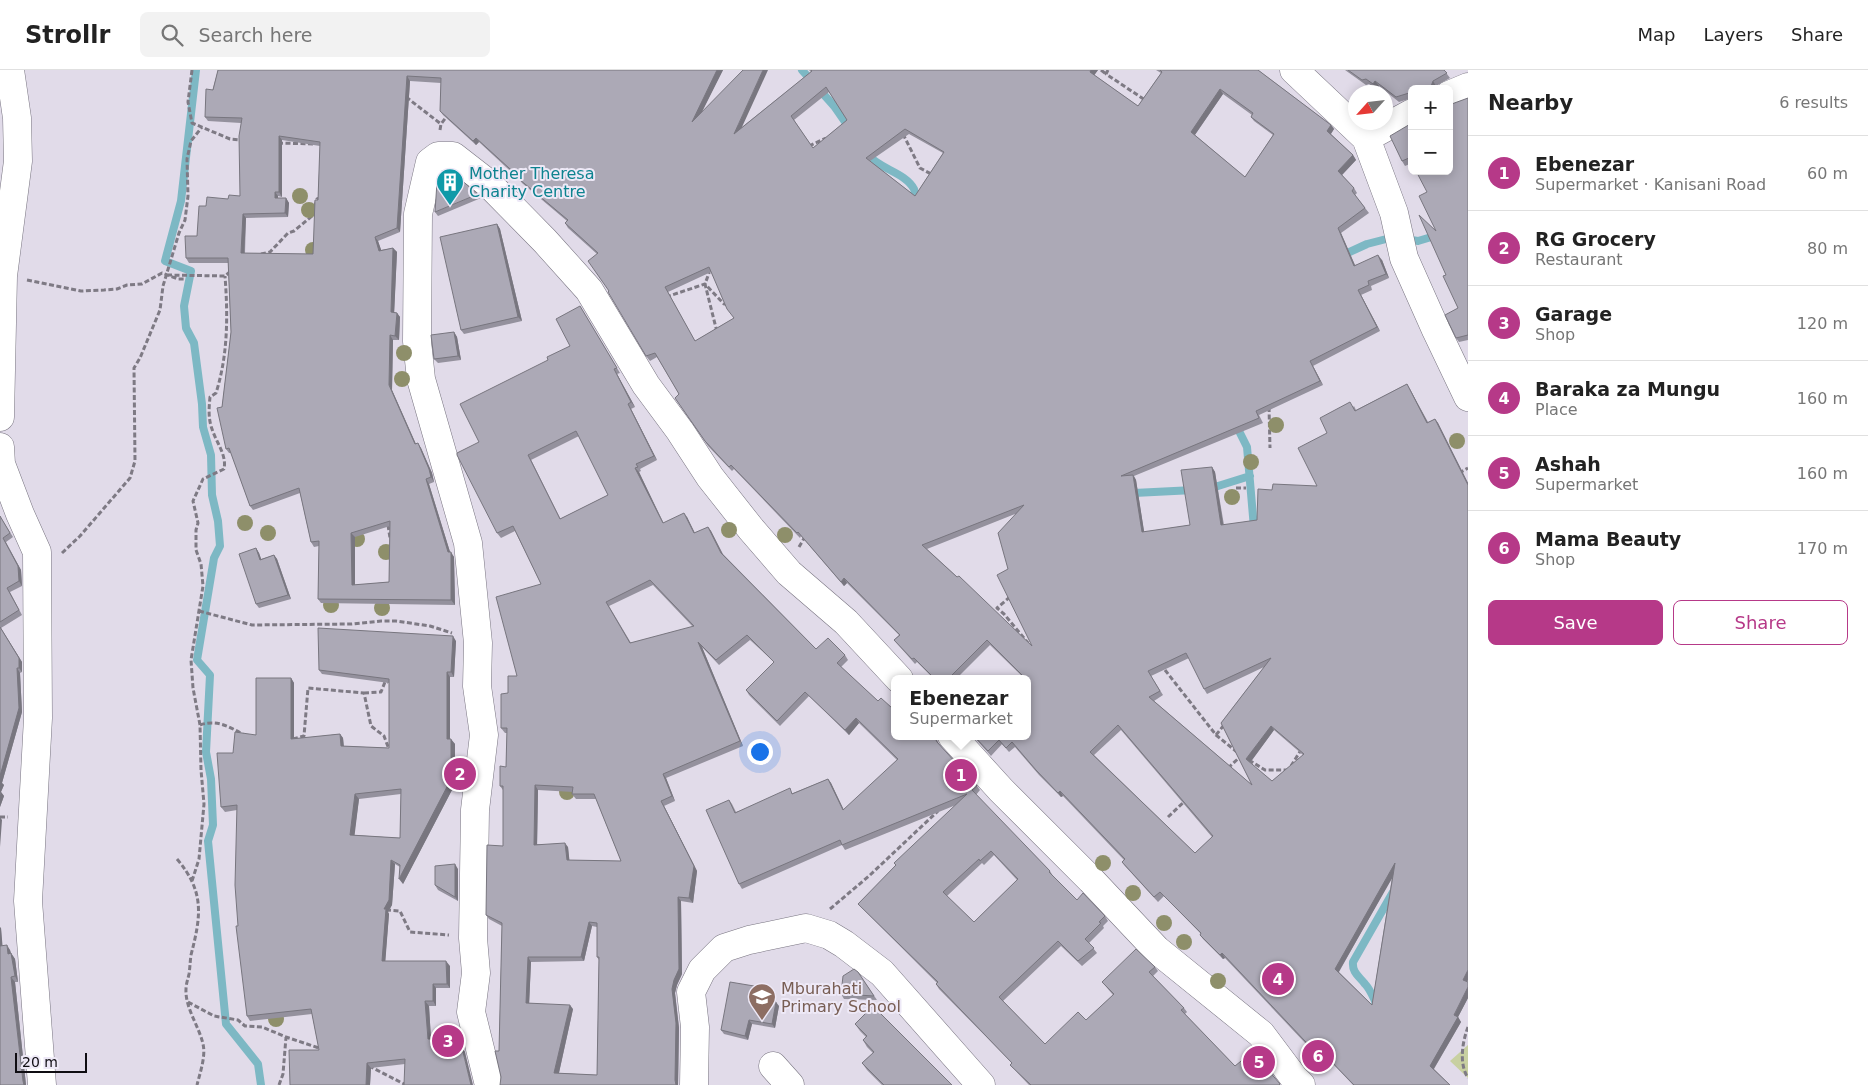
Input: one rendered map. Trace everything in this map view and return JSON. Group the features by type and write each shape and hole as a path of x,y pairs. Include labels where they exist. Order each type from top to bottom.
{"street":[{"path":"0,417 3,276 18,161 17,118 10,70"},
{"path":"1294,70 1366,138 1394,213 1404,258 1468,397"},
{"path":"1453,93 1468,87"},
{"path":"1366,138 1408,115"},
{"path":"489,1085 471,1012 476,973 473,938 475,810 484,735 477,686 478,642 468,543 421,379 417,341 418,214 430,162 438,156 453,156 489,184 545,241 589,290 646,385 680,431 710,477 789,573 846,622 895,675"},
{"path":"0,447 4,471 37,552 38,718 34,821 28,901 42,1085"},
{"path":"956,740 1001,790 1091,880 1157,950 1261,1034 1301,1085"},
{"path":"694,1085 695,1027 691,992 702,970 724,948 750,940 806,928 829,935 882,973 982,1085"}],"path":[{"path":"192,70 188,102 192,123 230,139 250,140"},
{"path":"1101,70 1107,72 1152,105"},
{"path":"399,95 408,98 441,124"},
{"path":"438,156 441,124 452,108"},
{"path":"36,578 80,536 130,478 136,461 134,368 160,310 163,286 179,233 185,220 188,196 186,159 191,142 202,127"},
{"path":"898,129 903,134 920,168 937,177"},
{"path":"805,148 828,138"},
{"path":"269,142 303,145 322,144"},
{"path":"258,253 270,252 288,233 294,231 312,216 318,198 327,198"},
{"path":"706,265 709,273 705,284 719,340"},
{"path":"167,275 225,276 235,268"},
{"path":"3,276 80,291 117,289 127,285 142,284 162,273 178,279 185,279"},
{"path":"192,881 198,859 204,804 200,725 191,671 191,660 203,586 196,550 198,523 193,501 204,479 224,469 226,462 212,428 208,411 210,397 216,393 221,377 226,344 227,300 225,276"},
{"path":"658,300 705,284"},
{"path":"705,284 724,304 731,304"},
{"path":"1267,402 1270,411 1270,448"},
{"path":"1451,477 1468,468"},
{"path":"1237,488 1246,488"},
{"path":"386,518 391,543"},
{"path":"789,573 796,552 805,536 812,530"},
{"path":"1011,596 997,608 1030,646"},
{"path":"199,611 252,625 352,624 381,621 410,622 441,629 469,641 478,642"},
{"path":"1025,640 1031,635"},
{"path":"1165,670 1216,735 1241,756 1265,770 1288,770 1303,747"},
{"path":"287,739 304,736 308,688 364,693 381,692 385,682 394,682"},
{"path":"364,693 371,726 384,736 393,759"},
{"path":"1216,735 1228,721"},
{"path":"200,725 209,722 223,724 245,735 252,736"},
{"path":"1223,774 1241,756"},
{"path":"1168,817 1191,795"},
{"path":"806,928 869,876 942,808"},
{"path":"177,859 192,881 199,906 198,930 191,956 186,990 188,1002 204,1044 197,1085"},
{"path":"384,910 400,910 410,932 473,938"},
{"path":"188,1002 214,1016 238,1020 245,1026 262,1026 286,1037 329,1052"},
{"path":"1468,1027 1463,1041 1462,1057 1468,1079"},
{"path":"279,1085 283,1074 286,1037"},
{"path":"366,1064 406,1085"}],"green space":[{"path":"1468,1045 1468,1078 1450,1061"}],"building":[{"path":"218,70 717,70 692,122 743,70 763,70 734,134 811,70 1091,70 1090,72 1138,106 1162,72 1160,70 1258,70 1331,125 1327,131 1353,155 1338,171 1354,188 1352,191 1365,208 1338,228 1354,266 1378,255 1386,274 1368,281 1369,285 1358,290 1377,327 1310,361 1320,381 1256,411 1259,418 1121,476 1133,475 1142,532 1190,525 1181,470 1212,467 1221,525 1257,520 1258,489 1272,490 1273,484 1317,486 1298,448 1327,433 1320,418 1350,402 1355,411 1407,384 1427,423 1435,419 1468,485 1468,970 1463,980 1468,982 1468,987 1454,1015 1458,1017 1430,1066 1450,1085 1354,1085 1321,1051 1318,1054 1222,953 1220,955 1160,892 1154,897 1122,862 1125,859 1060,791 1058,793 1012,742 1006,748 999,740 1031,740 1031,675 1022,675 987,640 952,675 931,675 914,658 912,659 894,640 900,635 844,578 841,582 798,532 731,465 729,467 705,441 675,398 679,394 655,353 646,356 609,291 588,261 598,253 565,223 568,220 519,179 476,138 473,141 440,111 441,78 407,76 397,228 375,237 379,251 393,248 391,312 397,313 395,336 390,335 389,385 415,444 418,443 429,469 431,477 426,479 448,552 451,552 451,600 318,599 319,541 311,542 299,488 250,506 229,448 226,449 217,408 222,407 231,332 228,258 186,258 185,236 197,236 199,206 206,206 207,197 228,199 229,195 240,196 239,136 242,118 205,117 206,89 213,90","holes":["826,87 847,120 813,148 791,116","1220,89 1253,113 1251,117 1274,134 1245,177 1191,132","905,129 944,152 915,196 866,158","279,136 320,142 318,200 315,200 313,254 241,253 243,214 285,213 286,198 275,198 275,192 279,192","709,267 727,309 734,318 695,341 665,287","1024,505 998,533 1008,569 997,575 1032,646 959,576 957,577 922,545","390,521 389,582 352,585 351,533","1186,653 1204,689 1271,658 1221,723 1252,785 1149,697 1160,691 1148,671","1118,725 1213,836 1195,853 1090,752","1271,726 1304,754 1272,781 1246,759","1395,863 1372,1005 1335,969"]},
{"path":"1348,70 1444,70 1447,73 1433,81 1432,85 1408,85 1408,93 1396,97 1393,95 1393,85 1380,85 1375,81 1373,84 1366,79 1362,80"},
{"path":"1468,98 1468,335 1456,338 1445,315 1458,308 1443,276 1446,275 1419,215 1436,231 1419,196 1427,192 1418,175 1453,175 1453,104"},
{"path":"1408,125 1408,158 1402,161 1390,136"},
{"name":"Mother Theresa Charity Centre","path":"454,174 478,194 435,212 437,182"},
{"path":"497,224 518,317 461,330 440,237"},
{"path":"580,306 617,368 614,369 631,402 628,404 654,456 636,464 638,467 635,468 663,523 684,513 694,533 708,527 721,553 816,649 828,638 845,655 837,663 878,701 881,698 891,707 891,740 936,740 977,786 972,790 1049,872 1077,900 1083,893 1105,916 1099,922 1101,923 1085,939 1094,948 1078,961 1058,941 999,997 1045,1044 1078,1012 1086,1020 1114,994 1102,982 1136,949 1155,967 1149,972 1184,1008 1181,1010 1235,1066 1252,1052 1279,1085 1031,1085 1010,1065 1012,1063 936,984 938,982 858,904 896,865 894,863 967,794 842,845 840,840 739,884 706,810 729,800 735,813 790,788 792,794 828,779 843,810 898,759 856,718 845,730 805,692 777,721 746,690 774,662 747,635 716,660 698,642 740,741 663,774 672,796 661,801 694,866 689,898 678,897 679,969 672,989 676,1023 676,1085 500,1085 501,1077 495,1051 499,1051 502,923 486,915 487,845 503,846 503,786 500,786 500,766 506,767 507,728 501,728 501,694 508,693 508,676 517,676 496,597 541,584 513,526 497,533 457,455 457,453 479,442 460,404 548,360 547,357 570,346 556,319","holes":["576,431 608,495 560,519 528,455","650,580 694,626 630,643 606,602","535,785 573,787 572,794 594,794 621,861 567,860 565,843 534,845","991,851 1018,879 974,922 943,892 979,859 980,861","589,922 597,923 597,957 599,957 597,1075 554,1073 570,1005 526,1003 528,957 581,957"]},
{"path":"454,332 458,356 434,359 431,335"},
{"path":"0,516 10,533 3,538 18,566 19,581 7,588 19,610 0,622"},
{"path":"256,548 260,560 274,555 288,595 256,604 239,554"},
{"path":"0,627 19,658 19,668 17,668 19,708 0,776"},
{"path":"318,628 453,636 451,672 447,672 447,739 451,739 451,758 460,758 459,778 449,777 449,783 399,879 400,865 391,860 389,900 384,909 386,909 382,961 446,961 447,984 433,984 433,1001 425,1001 428,1039 431,1039 431,1045 462,1048 471,1085 404,1085 405,1059 367,1063 366,1085 290,1085 289,1050 319,1050 311,1009 247,1016 236,926 238,926 235,885 237,805 221,807 217,753 233,753 235,732 256,735 256,678 291,678 291,739 340,734 341,746 389,748 389,679 319,670","holes":["401,789 400,838 350,835 355,794"]},
{"path":"978,740 999,740 988,751"},
{"path":"455,864 455,897 435,885 435,866"},
{"path":"7,945 8,954 11,953 15,976 11,977 24,1085 0,1085 0,946"},
{"path":"854,969 874,996 841,994 843,976"},
{"path":"730,982 754,986 752,997 776,1002 772,1024 749,1020 745,1036 721,1030"},
{"path":"873,1006 952,1085 884,1085 862,1063 874,1052 863,1040 867,1036 855,1024"}],"waterway":[{"path":"196,70 181,201 165,261 191,271 184,306 186,328 194,343 203,427 211,455 212,495 218,521 220,546 214,558 197,660 210,675 206,752 211,779 213,825 208,841 226,1024 258,1064 261,1085"},
{"path":"802,70 834,106 850,129"},
{"path":"866,153 877,163 910,183 918,203"},
{"path":"1405,239 1418,241 1438,235"},
{"path":"1341,256 1367,244 1394,237"},
{"path":"1235,423 1247,447 1254,528"},
{"path":"1208,488 1250,476"},
{"path":"1130,497 1134,493 1194,490"},
{"path":"1374,1007 1376,1003 1368,988 1355,972 1353,962 1393,892"},
{"path":"1313,1067 1333,1052"}],"place":[{"name":"Mother Theresa Charity Centre","path":"450,206"},
{"name":"RG Grocery","path":"460,774"},
{"name":"Ebenezar","path":"961,775"},
{"name":"Baraka za Mungu","path":"1278,979"},
{"name":"Mburahati Primary School","path":"762,1021"},
{"name":"Garage","path":"448,1041"},
{"name":"Mama Beauty","path":"1318,1056"},
{"name":"Ashah","path":"1259,1062"}]}
